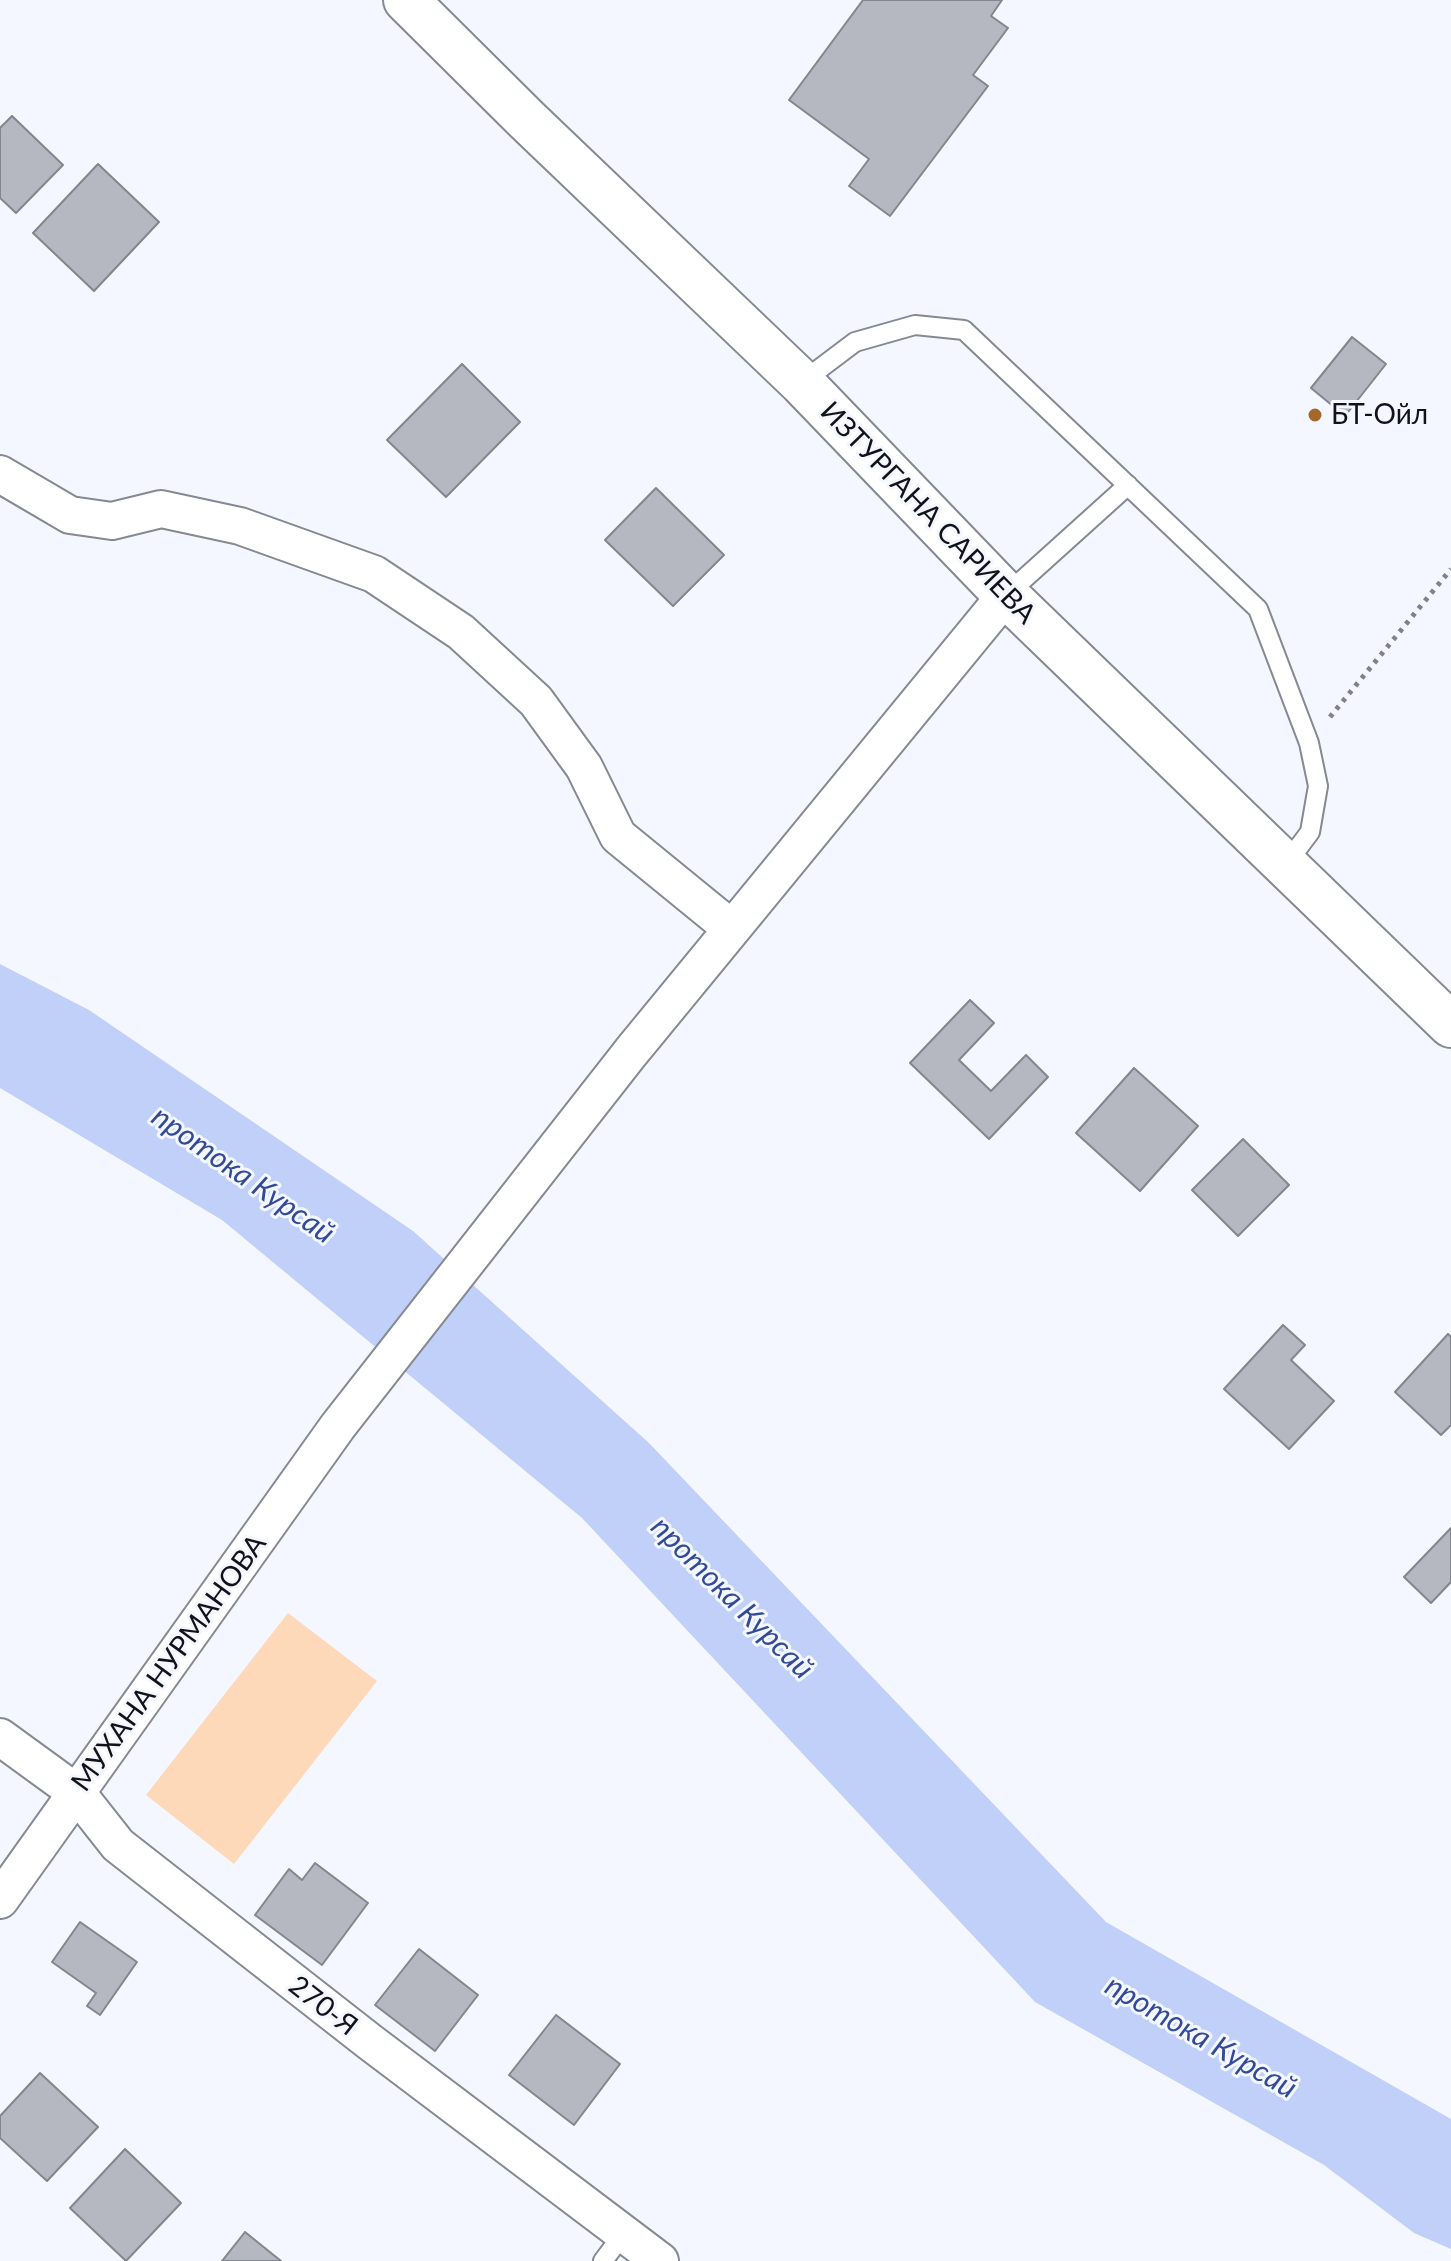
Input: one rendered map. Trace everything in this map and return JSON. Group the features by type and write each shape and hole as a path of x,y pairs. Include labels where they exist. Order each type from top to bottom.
{"street":[{"name":"ИЗТУРГАНА САРИЕВА","path":"421,6 802,383 1006,595 1451,1025"},
{"path":"0,474 70,515 112,521 161,509 240,526 374,574 461,632 536,701 584,767 618,836 732,929"},
{"name":"МУХАНА НУРМАНОВА","path":"0,1900 338,1426 631,1052 1006,595"},
{"name":"270-Я","path":"0,1737 77,1793 118,1845 370,2042 614,2247 660,2261"}],"lane":[{"path":"802,383 855,342 915,325 964,330 1258,609 1309,743 1318,786 1310,832 1286,864"},
{"path":"1006,595 1128,485"}],"path":[{"path":"1309,743 1451,569"}],"shaded area":[{"path":"288,1613 377,1681 234,1864 146,1795"}],"water":[{"name":"протока Курсай","path":"0,964 89,1010 413,1231 649,1443 1106,1922 1451,2119 1451,2249 1414,2233 1324,2165 1035,2002 582,1518 222,1220 0,1088"}],"building":[{"path":"863,0 1002,0 991,16 1008,28 973,75 988,86 890,216 849,186 869,159 789,100"},
{"path":"12,116 63,165 16,213 0,198 0,128"},
{"path":"98,164 159,222 94,291 33,233"},
{"path":"1352,337 1386,364 1345,416 1311,388"},
{"path":"462,364 520,422 446,497 387,440"},
{"path":"656,488 724,555 673,606 605,540"},
{"path":"970,1000 994,1023 959,1060 991,1091 1026,1055 1048,1077 989,1139 910,1063"},
{"path":"1134,1068 1198,1126 1140,1191 1076,1133"},
{"path":"1243,1139 1289,1185 1238,1236 1192,1190"},
{"path":"1283,1325 1305,1345 1291,1360 1334,1401 1289,1449 1224,1389"},
{"path":"1448,1334 1451,1337 1451,1425 1441,1435 1395,1392"},
{"path":"1451,1528 1451,1582 1431,1603 1404,1577"},
{"path":"315,1863 368,1903 322,1965 255,1915 289,1869 302,1880"},
{"path":"80,1922 137,1962 100,2015 87,2006 96,1993 52,1962"},
{"path":"419,1949 478,1995 435,2051 375,2005"},
{"path":"556,2015 620,2064 574,2125 509,2075"},
{"path":"40,2073 98,2127 47,2181 0,2138 0,2116"},
{"path":"125,2149 181,2203 126,2261 70,2208"},
{"path":"245,2232 281,2261 222,2261"}],"place":[{"name":"БТ-Ойл","path":"1315,415"}]}
